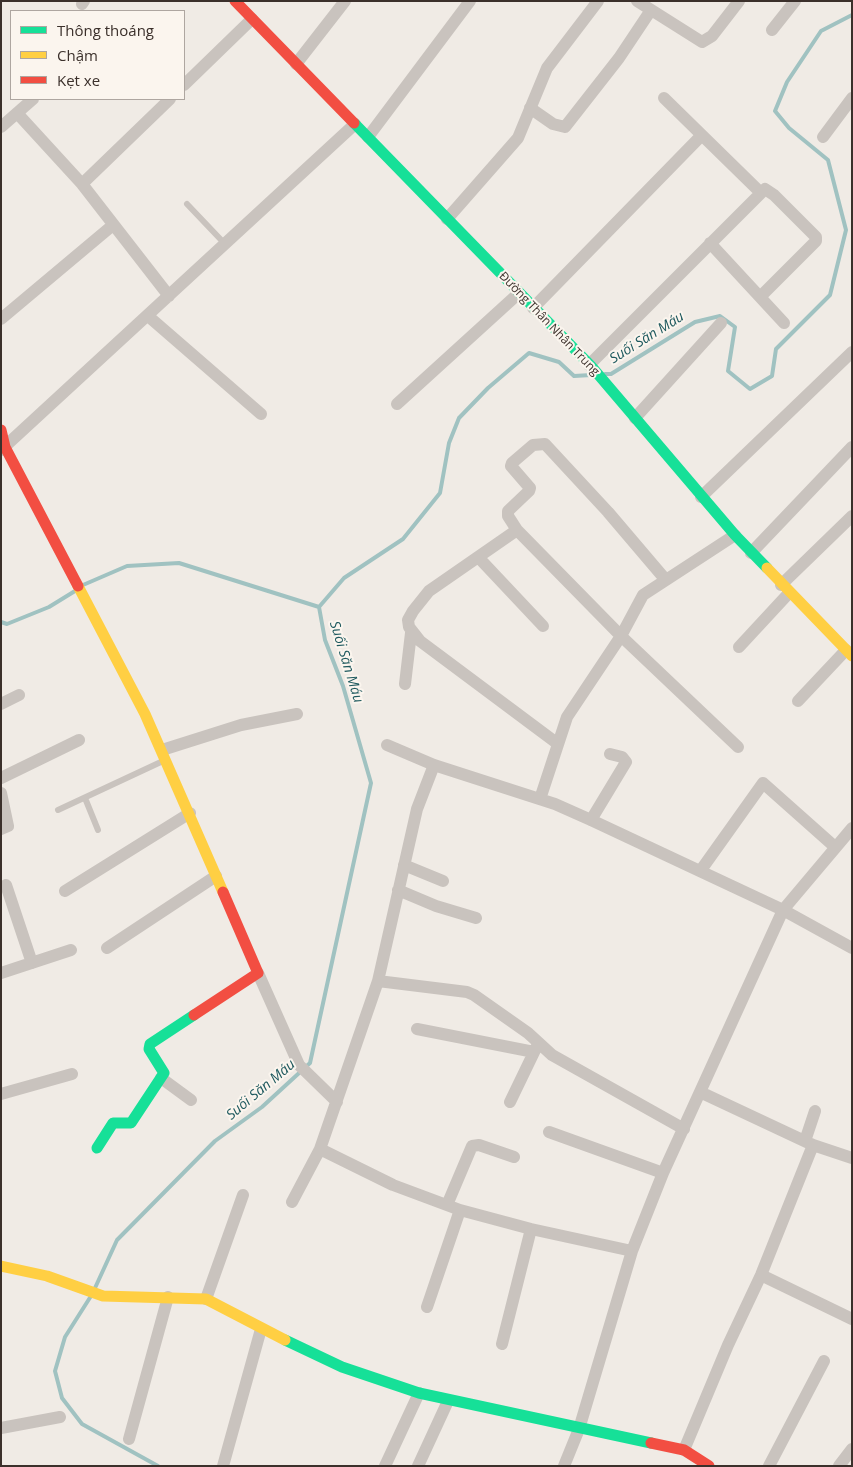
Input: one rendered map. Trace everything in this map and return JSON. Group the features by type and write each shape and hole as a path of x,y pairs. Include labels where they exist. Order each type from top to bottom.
{"street":[{"name":"Đường Thân Nhân Trung","path":"235,1 590,366 751,553 849,653"},
{"path":"296,64 345,1"},
{"path":"368,138 470,1"},
{"path":"448,219 518,138 526,123 530,108 547,68 598,1"},
{"path":"637,1 702,42 712,36 739,1"},
{"path":"772,30 795,1"},
{"path":"530,108 553,124 566,126 618,58 651,10"},
{"path":"185,84 252,19"},
{"path":"664,98 760,192"},
{"path":"823,137 852,98"},
{"path":"1,127 32,100"},
{"path":"82,184 169,100"},
{"path":"17,113 82,184 169,296"},
{"path":"3,448 356,124"},
{"path":"533,308 701,136"},
{"path":"590,366 765,189 774,194 816,237 816,240 760,297"},
{"path":"1,319 113,225"},
{"path":"710,243 784,323"},
{"path":"397,404 519,293"},
{"path":"148,316 261,414"},
{"path":"635,418 721,323"},
{"path":"701,497 852,352"},
{"path":"1,430 3,448 165,755 258,973 303,1070 337,1102"},
{"path":"665,579 608,512 545,444 533,445 511,466 530,488 508,511 508,516 517,530 620,636 738,747"},
{"path":"751,553 852,447"},
{"path":"739,647 785,589 850,522"},
{"path":"404,684 411,633 408,620 429,591 517,530"},
{"path":"540,799 567,717 620,636 643,594 735,535"},
{"path":"479,558 543,626"},
{"path":"411,633 558,744"},
{"path":"798,701 849,653"},
{"path":"1,704 19,695"},
{"path":"165,755 242,725 297,714"},
{"path":"1,778 79,740"},
{"path":"387,745 434,765 540,799 592,820 701,870 849,943"},
{"path":"592,820 626,762 622,757 610,754"},
{"path":"292,1202 320,1150 378,981 416,809 434,765"},
{"path":"701,870 763,783 835,847"},
{"path":"1,793 8,826 1,829"},
{"path":"65,891 190,813"},
{"path":"564,1466 579,1429 632,1251 700,1092 783,910 852,828"},
{"path":"404,866 443,881"},
{"path":"107,948 216,876"},
{"path":"6,885 32,963"},
{"path":"398,890 436,906 476,918"},
{"path":"1,973 71,950"},
{"path":"97,1148 113,1122 131,1122 164,1073 149,1049 150,1044 258,973"},
{"path":"378,981 467,992 528,1033 536,1048"},
{"path":"416,1030 536,1048 552,1055 684,1129"},
{"path":"510,1102 536,1048"},
{"path":"1,1094 72,1074"},
{"path":"161,1078 191,1100"},
{"path":"700,1092 809,1143 852,1158"},
{"path":"684,1450 728,1344 761,1275 809,1143 814,1111"},
{"path":"549,1132 664,1173"},
{"path":"447,1205 472,1146 479,1145 514,1157"},
{"path":"320,1150 393,1185 460,1210 532,1229 632,1251"},
{"path":"206,1298 243,1195"},
{"path":"426,1307 460,1210"},
{"path":"502,1344 532,1229"},
{"path":"1,1266 47,1276 104,1296 206,1298 261,1329 342,1367 419,1393 448,1401 684,1450 704,1464"},
{"path":"761,1275 852,1319"},
{"path":"129,1439 168,1297"},
{"path":"223,1466 261,1329"},
{"path":"769,1466 824,1361"},
{"path":"385,1466 419,1393"},
{"path":"418,1466 448,1401"},
{"path":"1,1428 60,1417"},
{"path":"839,1466 852,1449"}],"lane":[{"path":"187,204 225,244"},
{"path":"58,810 85,798 165,755"},
{"path":"85,798 98,830"}],"waterway":[{"name":"Suối Săn Máu","path":"605,374 611,374 695,322 720,316 735,327 728,371 750,389 772,376 776,349 830,295 846,230 828,160 789,128 775,111 787,82 821,31 852,15"},
{"name":"Suối Săn Máu","path":"95,1288 117,1240 215,1141 262,1107 310,1063 371,783 343,686 325,640 319,607 344,578 403,539 440,493 449,443 459,418 488,388 529,353 559,362 574,376 591,375"},
{"path":"83,585 127,566 179,563 319,607"},
{"path":"1,622 7,624 49,607 75,591"},
{"name":"Suối Săn Máu","path":"91,1296 65,1337 55,1371 62,1398 82,1424 158,1466"}],"traffic: fast":[{"path":"354,123 591,366 735,535 767,568"},
{"path":"97,1148 113,1123 131,1123 164,1073 149,1049 150,1044 194,1015"},
{"path":"285,1340 342,1367 419,1393 651,1443"}],"traffic: slow":[{"path":"767,568 852,656"},
{"path":"78,586 145,714 223,892"},
{"path":"1,1266 47,1276 103,1296 206,1299 285,1340"}],"traffic: jam":[{"path":"235,1 354,123"},
{"path":"1,430 5,447 78,586"},
{"path":"194,1015 258,973 223,892"},
{"path":"651,1443 684,1450 709,1466"}]}
